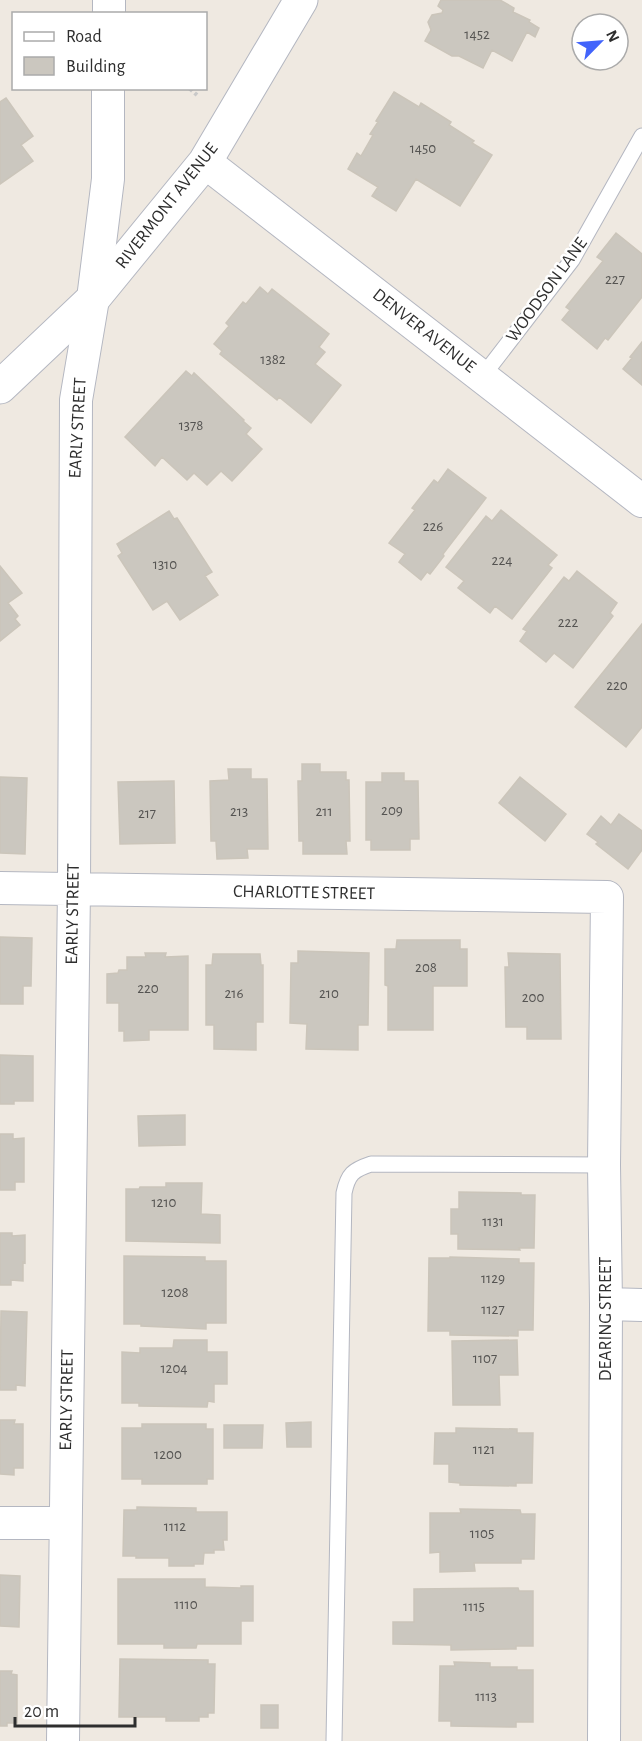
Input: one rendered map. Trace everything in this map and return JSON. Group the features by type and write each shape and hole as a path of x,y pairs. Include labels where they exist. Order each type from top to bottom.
{"main road":[{"name":"RIVERMONT AVENUE","path":"0,387 93,299 205,162 301,0"}],"street":[{"name":"EARLY STREET","path":"63,1741 74,889 76,400 93,299 108,179 108,90"},
{"name":"DENVER AVENUE","path":"205,162 642,501"},
{"name":"CHARLOTTE STREET","path":"0,888 607,897"},
{"name":"DEARING STREET","path":"604,1741 606,1304 604,1166 607,897"},
{"path":"606,1304 642,1305"},
{"path":"0,1523 65,1524"}],"lane":[{"name":"WOODSON LANE","path":"482,377 572,260 642,136"},
{"path":"334,1741 344,1205 347,1179 357,1168 371,1164 604,1166"}],"path":[{"path":"191,90 196,95"}],"building":[{"path":"441,0 500,0 514,8 513,12 530,20 529,22 539,28 535,37 527,32 512,61 492,50 483,68 459,56 452,56 425,41 431,30 428,22 432,15 442,13 443,10 438,6"},
{"path":"394,92 419,107 421,103 451,122 449,125 492,155 460,206 416,179 396,211 372,196 378,187 348,169 357,153 361,156 373,135 370,134 378,122 376,121"},
{"path":"6,98 33,136 21,145 33,161 0,184 0,102"},
{"path":"616,233 642,254 642,297 608,340 605,338 597,349 562,320 570,310 566,307 603,261 597,257"},
{"path":"260,287 268,294 272,289 329,334 319,347 325,352 315,364 341,385 311,423 279,397 277,400 220,354 222,351 214,344 229,326 226,323 243,302 246,304"},
{"path":"642,342 642,385 623,369"},
{"path":"186,371 192,376 194,373 244,420 251,428 246,434 262,449 232,481 221,471 207,485 194,473 187,480 162,457 155,466 125,437"},
{"path":"448,469 486,498 430,574 427,572 421,580 399,562 405,554 389,543 415,510 412,508 434,480 438,483"},
{"path":"501,510 557,555 548,565 552,568 512,619 495,606 490,613 458,588 464,581 446,567 486,516 492,521"},
{"path":"169,511 174,519 177,518 212,572 205,576 218,595 180,620 167,601 153,610 118,556 122,553 117,544"},
{"path":"0,566 22,593 8,603 18,616 15,619 20,625 0,641"},
{"path":"577,571 617,603 610,613 613,616 573,668 554,653 546,662 520,641 527,631 523,629 564,577 569,581"},
{"path":"642,624 642,727 626,747 575,707"},
{"path":"302,764 320,764 320,772 346,772 346,780 349,780 350,841 346,841 347,854 303,854 303,841 299,841 298,781 302,781"},
{"path":"228,769 251,769 251,779 267,779 268,849 247,849 248,858 217,859 216,841 211,841 210,781 229,780"},
{"path":"382,773 404,773 404,781 418,781 419,839 410,839 410,850 371,850 371,840 366,840 366,782 382,782"},
{"path":"0,777 27,778 25,854 0,853"},
{"path":"520,777 566,814 545,841 499,803"},
{"path":"174,781 175,843 120,844 118,782"},
{"path":"619,814 642,831 642,850 628,869 587,834 601,816 611,825"},
{"path":"0,937 32,938 31,986 23,986 23,1004 0,1004"},
{"path":"397,940 460,940 460,949 467,949 467,986 433,986 433,1030 388,1030 385,949 396,949"},
{"path":"298,951 369,953 368,1025 358,1025 358,1050 306,1049 307,1024 290,1023 291,963 298,963"},
{"path":"145,953 166,953 165,957 188,956 188,1030 149,1030 149,1040 124,1041 124,1031 119,1031 119,1003 107,1003 107,974 127,970 127,957 146,957"},
{"path":"508,953 560,954 561,1039 527,1039 527,1027 506,1027 505,967 509,967"},
{"path":"213,954 260,954 261,965 263,965 263,1022 256,1022 256,1050 214,1049 214,1025 206,1025 206,965 212,965"},
{"path":"0,1055 33,1056 33,1101 0,1104"},
{"path":"185,1115 185,1145 139,1146 138,1116"},
{"path":"0,1134 13,1134 13,1139 24,1138 24,1182 15,1182 15,1190 0,1190"},
{"path":"166,1183 202,1183 201,1214 220,1215 220,1243 126,1241 126,1189 166,1187"},
{"path":"459,1192 535,1195 534,1248 519,1248 520,1250 458,1249 458,1234 451,1234 451,1209 459,1209"},
{"path":"0,1233 12,1233 12,1236 25,1235 23,1281 11,1280 11,1285 0,1285"},
{"path":"124,1256 205,1257 205,1261 226,1261 226,1323 206,1323 206,1329 124,1324"},
{"path":"429,1258 519,1259 519,1263 534,1263 533,1330 518,1330 518,1336 450,1335 450,1331 428,1331"},
{"path":"1,1311 27,1312 25,1386 16,1385 16,1390 0,1390"},
{"path":"174,1340 207,1340 207,1352 227,1352 227,1384 214,1384 214,1402 208,1401 207,1407 139,1406 139,1403 122,1403 122,1352 140,1353 140,1348 173,1348"},
{"path":"517,1340 518,1375 499,1375 500,1405 453,1405 452,1341"},
{"path":"0,1420 15,1420 14,1424 23,1424 23,1468 14,1468 14,1475 0,1474"},
{"path":"311,1422 311,1447 287,1447 286,1423"},
{"path":"142,1424 206,1424 206,1429 213,1429 213,1479 207,1479 207,1484 142,1484 142,1479 122,1479 122,1428 142,1428"},
{"path":"224,1425 263,1425 262,1448 224,1448"},
{"path":"456,1428 517,1429 517,1433 533,1433 532,1483 516,1483 516,1486 460,1485 460,1483 449,1482 449,1464 434,1464 435,1433 456,1433"},
{"path":"137,1507 196,1508 196,1512 227,1512 227,1540 223,1540 224,1550 204,1553 203,1564 194,1564 194,1566 169,1566 169,1558 123,1556 124,1510 137,1510"},
{"path":"460,1509 520,1510 521,1514 535,1514 534,1559 521,1559 521,1563 474,1563 475,1571 440,1572 440,1552 430,1553 430,1513 461,1513"},
{"path":"0,1575 20,1576 19,1627 0,1626"},
{"path":"118,1579 205,1579 205,1587 253,1586 253,1621 241,1621 241,1644 197,1644 196,1648 164,1648 164,1644 118,1644"},
{"path":"518,1588 519,1591 533,1591 533,1646 516,1646 516,1649 451,1650 451,1645 393,1644 393,1622 414,1622 414,1589"},
{"path":"120,1659 208,1660 208,1664 215,1664 214,1713 208,1713 208,1717 199,1717 199,1721 166,1721 166,1717 119,1717"},
{"path":"454,1662 490,1663 490,1667 517,1667 517,1670 533,1670 533,1722 516,1722 516,1727 451,1726 451,1721 439,1721 440,1666 455,1666"},
{"path":"0,1671 12,1671 11,1674 17,1675 17,1723 7,1723 7,1726 0,1726"},
{"path":"261,1705 278,1705 278,1728 261,1728"}]}
